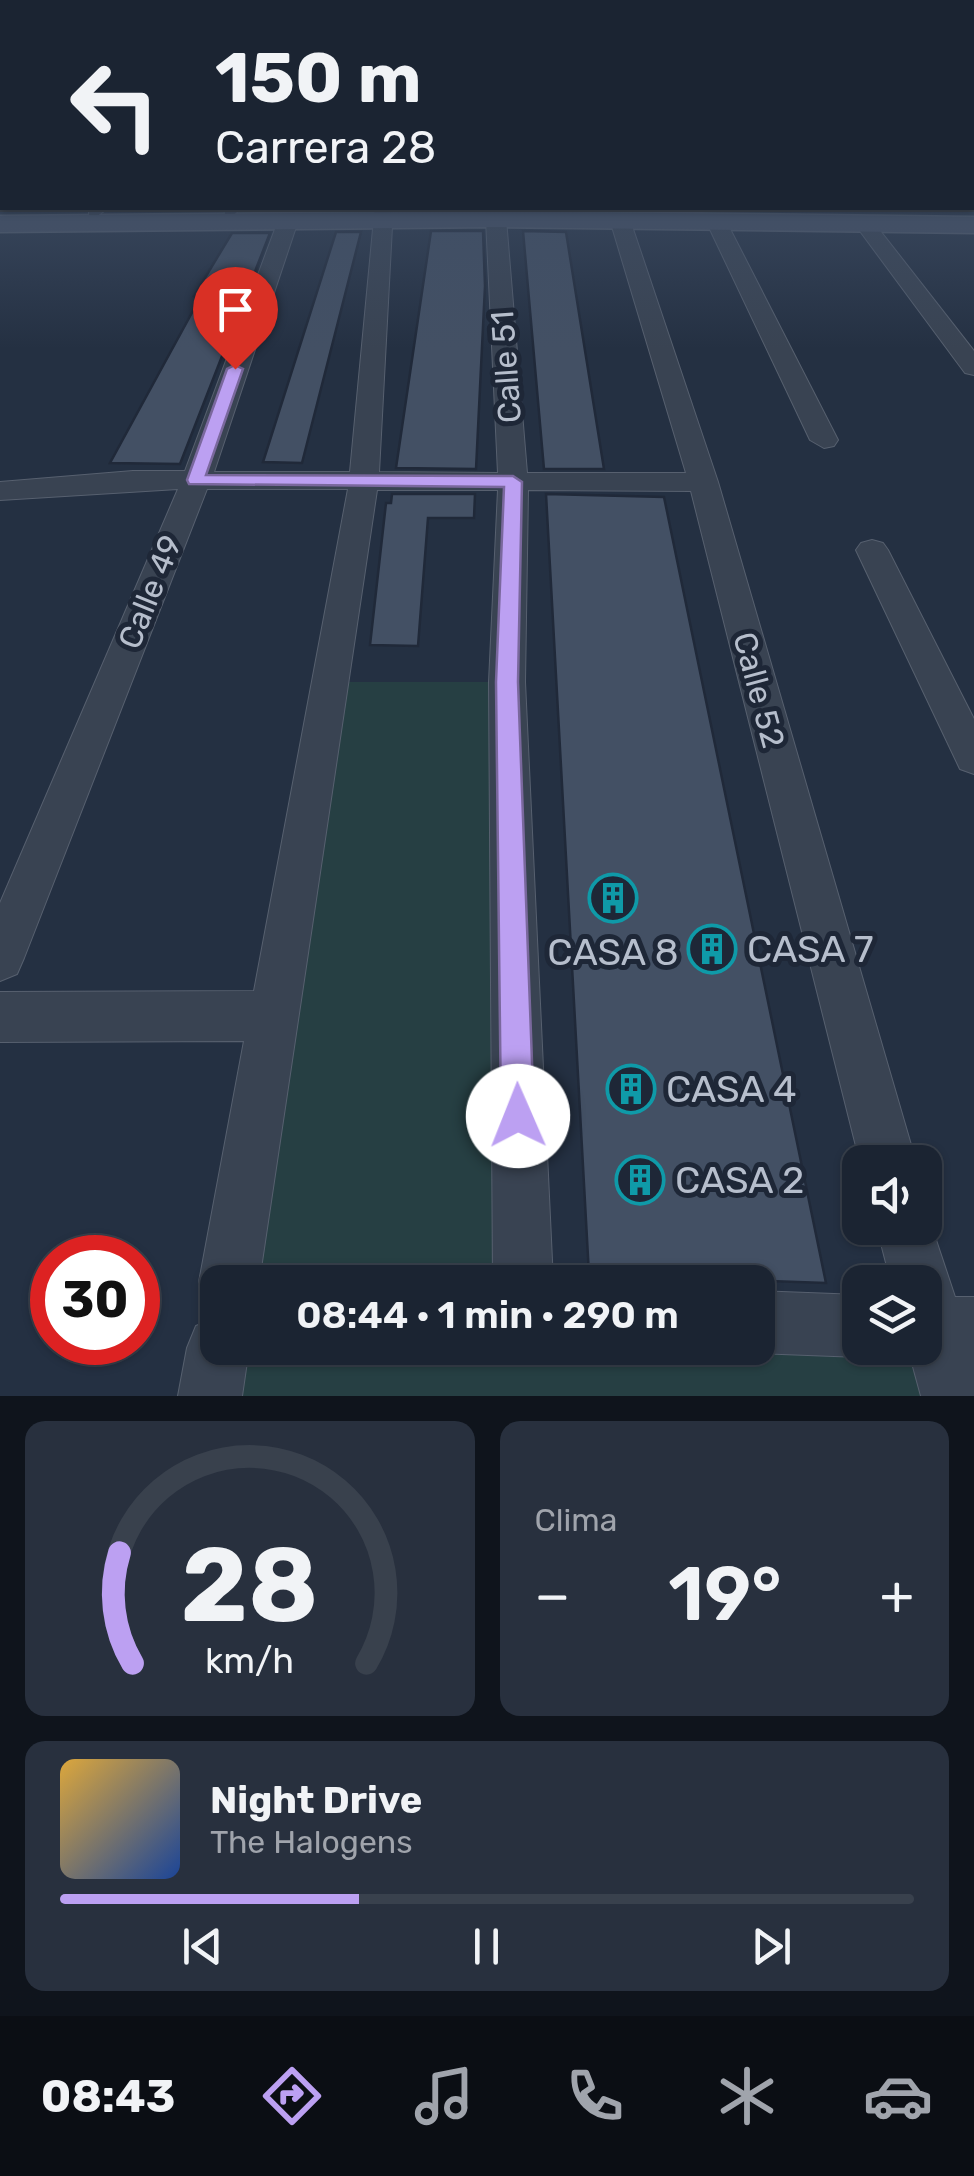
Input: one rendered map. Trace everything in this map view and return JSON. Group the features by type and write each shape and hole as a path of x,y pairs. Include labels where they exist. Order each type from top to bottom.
{"street":[{"path":"0,224 313,219"},
{"path":"232,1265 364,481 382,219"},
{"name":"Calle 51","path":"497,219 513,482 507,682 522,1259"},
{"name":"Calle 52","path":"611,219 703,482 883,1145"},
{"path":"694,219 974,225"},
{"name":"Calle 49","path":"0,958 196,480 288,221"},
{"path":"716,221 824,440"},
{"path":"864,223 974,368"},
{"path":"0,490 133,480 703,482"},
{"path":"872,550 974,758"},
{"path":"0,1017 273,1016"},
{"path":"775,1323 842,1325"},
{"path":"942,1342 953,1396"},
{"path":"210,1396 215,1365"}],"green space":[{"path":"331,682 507,682 534,1265 232,1265"},
{"path":"775,1317 842,1322 842,1365 935,1365 953,1396 210,1396 215,1365 775,1365"}],"building":[{"path":"431,231 483,231 485,286 476,469 396,468"},
{"path":"523,231 566,232 604,469 544,469"},
{"path":"336,232 361,232 302,463 263,462"},
{"path":"232,233 270,233 180,464 110,463 201,296 194,296"},
{"path":"392,494 475,494 474,518 428,518 418,646 370,645 386,503 391,503"},
{"path":"546,494 664,497 826,1283 775,1281 775,1265 588,1265"}],"place":[{"name":"CASA 8","path":"613,898"},
{"name":"CASA 7","path":"712,949"},
{"name":"CASA 4","path":"631,1089"},
{"name":"CASA 2","path":"640,1180"}],"route":[{"path":"235,369 196,480 513,482 507,682 518,1116"}]}
